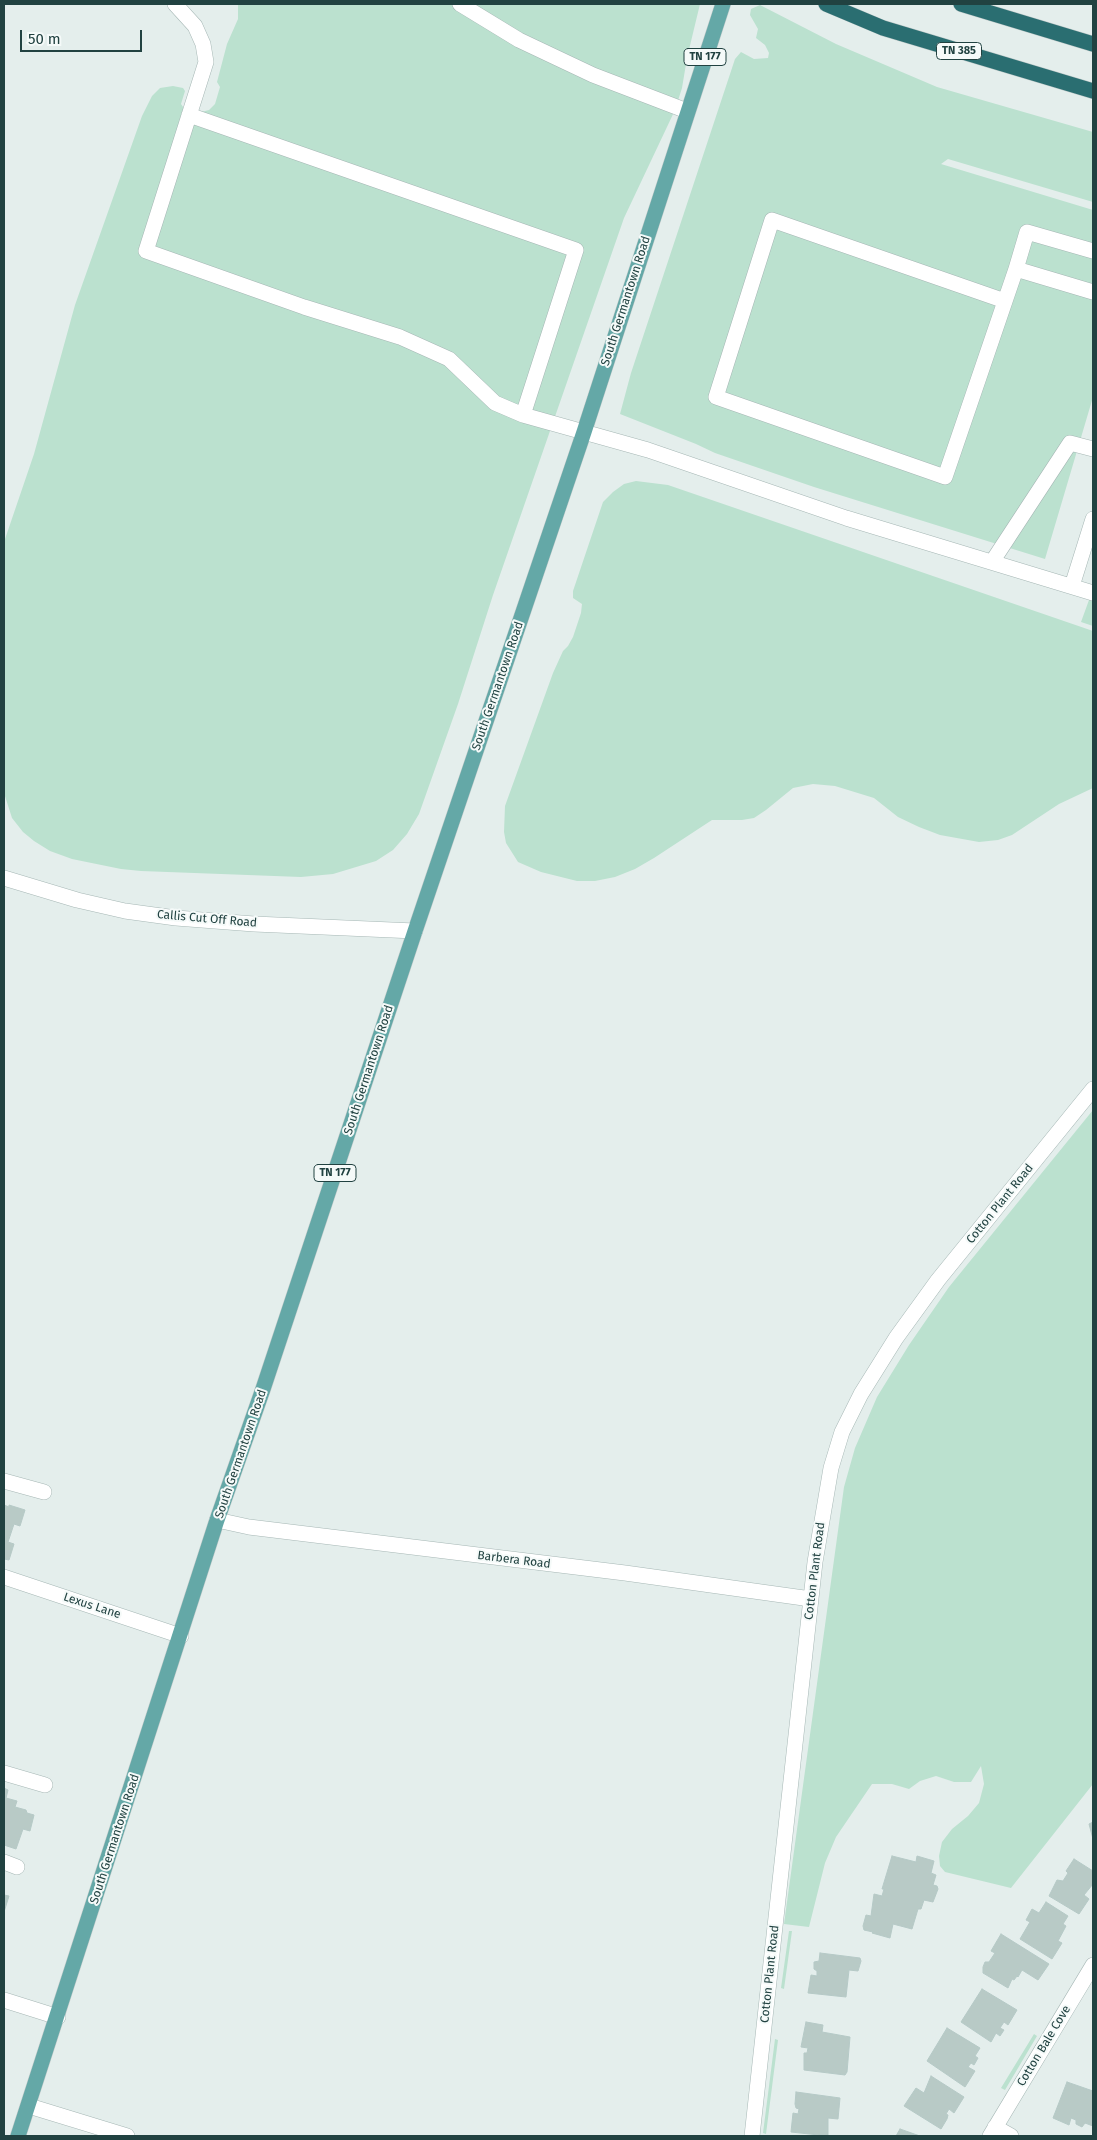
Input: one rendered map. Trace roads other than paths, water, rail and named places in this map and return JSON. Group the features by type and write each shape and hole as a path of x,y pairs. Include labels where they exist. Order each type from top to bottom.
{"highway":[{"name":"TN 385","path":"826,4 882,28 1093,91"},
{"path":"961,4 1093,44"}],"main road":[{"name":"South Germantown Road","path":"18,2136 217,1520 264,1389 415,931 584,432 723,4"}],"street":[{"path":"175,4 196,26 203,44 206,62 146,251 408,341 448,359 495,402 523,415 648,450 846,518 1093,592"},
{"path":"460,4 519,40 593,75 687,110"},
{"path":"189,115 576,250 523,415"},
{"path":"1005,301 772,220 716,397 945,476 1016,269 1027,232 1093,251"},
{"path":"1016,269 1093,292"},
{"path":"992,562 1070,443 1093,450"},
{"path":"1072,586 1093,518"},
{"name":"Callis Cut Off Road","path":"4,878 125,911 176,918 254,924 415,931"},
{"name":"Cotton Plant Road","path":"752,2136 810,1599 824,1504 831,1468 842,1432 861,1394 896,1338 938,1280 1093,1089"},
{"path":"4,1480 44,1492"},
{"name":"Barbera Road","path":"217,1520 249,1527 624,1573 810,1599"},
{"name":"Lexus Lane","path":"4,1577 181,1636"},
{"path":"4,1773 45,1786"},
{"name":"Cotton Bale Cove","path":"993,2132 1093,1965"},
{"path":"4,2000 58,2017"},
{"path":"29,2106 127,2136"},
{"path":"993,2132 1011,2136"}]}
